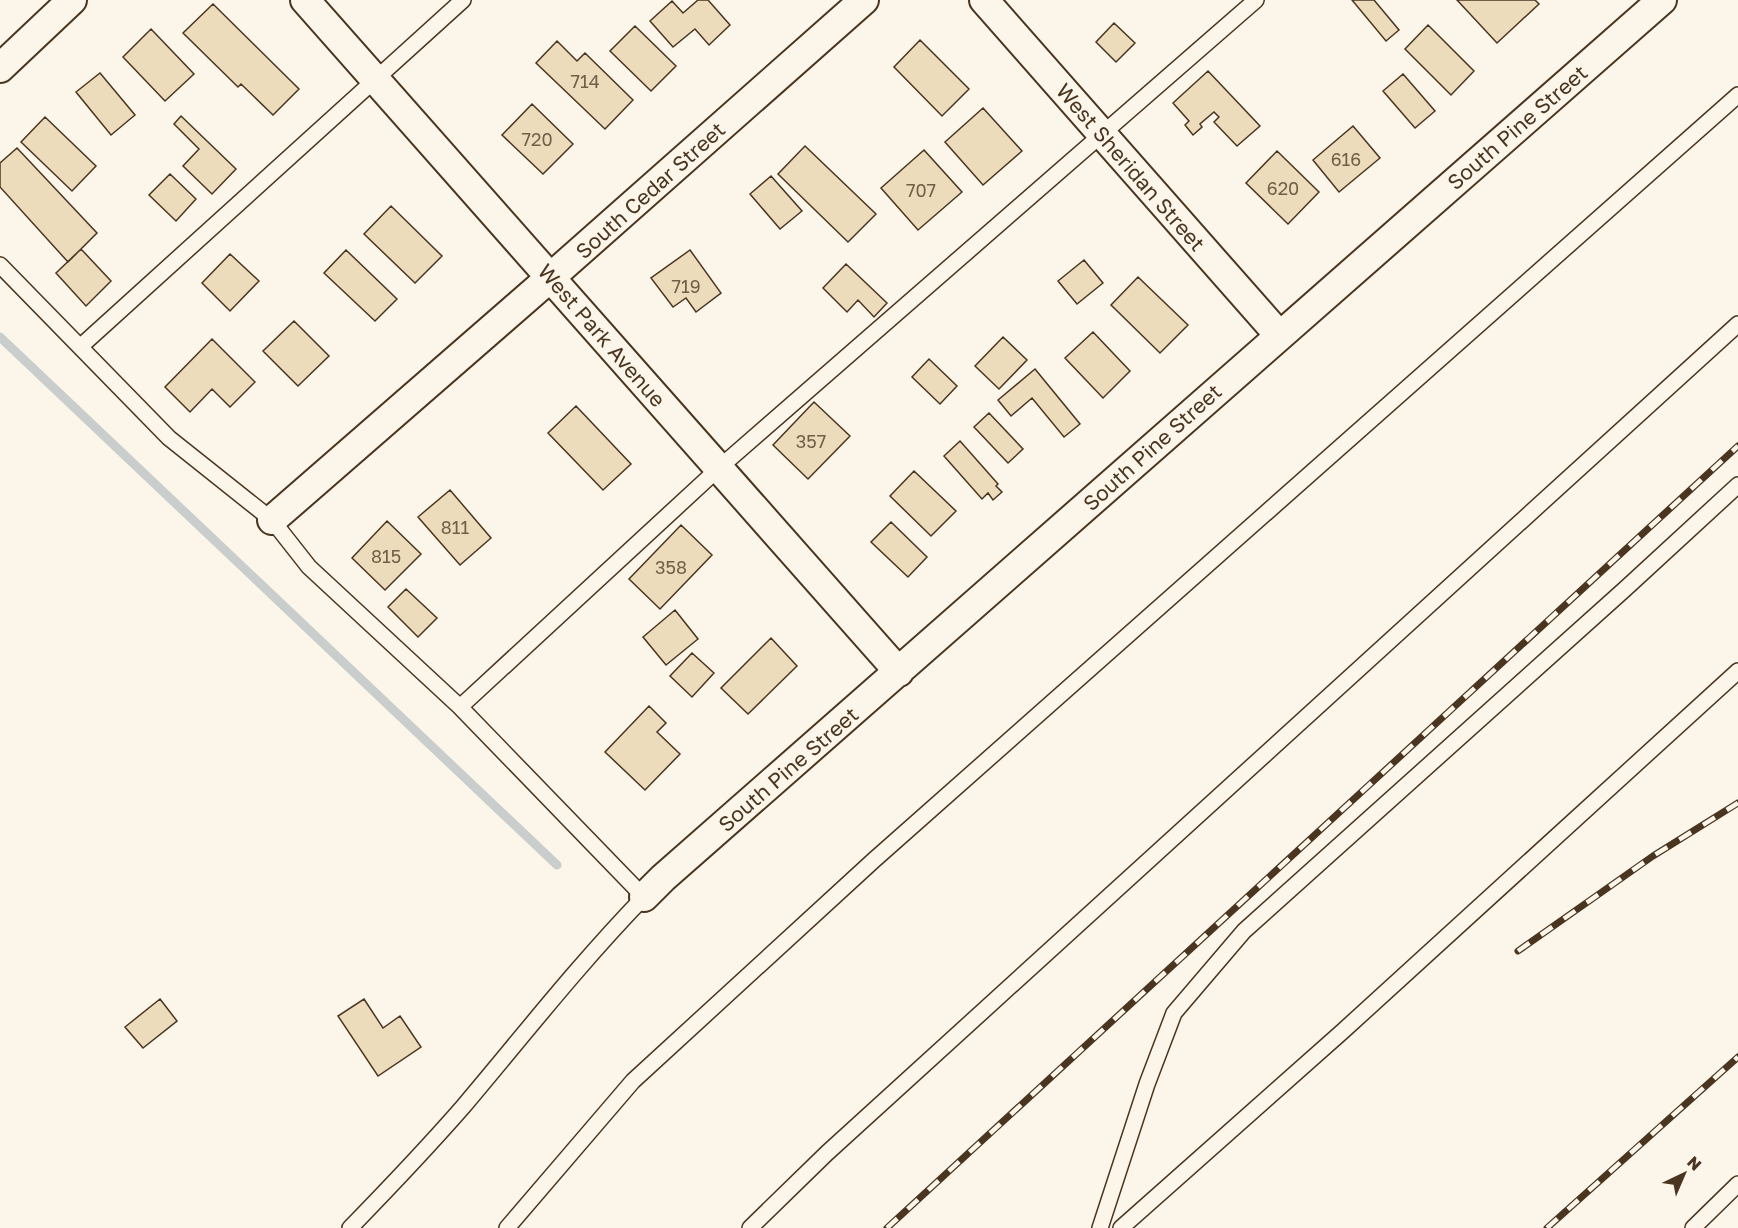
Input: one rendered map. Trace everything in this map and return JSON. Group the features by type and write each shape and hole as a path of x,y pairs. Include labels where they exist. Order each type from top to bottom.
{"street":[{"path":"0,69 72,0"},
{"name":"West Park Avenue","path":"304,0 898,672"},
{"name":"South Cedar Street","path":"272,520 864,0"},
{"name":"West Sheridan Street","path":"984,0 1279,335"},
{"name":"South Pine Street","path":"644,897 1655,2"}],"lane":[{"path":"80,347 463,0"},
{"path":"460,707 719,468 1257,0"},
{"path":"507,1228 633,1081 650,1065 883,852 1738,95"},
{"path":"0,265 169,438 272,520 309,567 460,707 644,897 550,1000 461,1108 350,1228"},
{"path":"750,1228 827,1153 1738,324"},
{"path":"1100,1228 1147,1084 1174,1013 1244,930 1738,485"},
{"path":"1121,1228 1352,1023 1738,671"},
{"path":"1693,1228 1738,1184"}],"building":[{"path":"698,0 708,0 730,25 709,45 695,29 673,47 650,21 672,1 683,13"},
{"path":"1352,0 1374,0 1399,30 1386,41"},
{"path":"1457,0 1535,0 1539,4 1497,43"},
{"path":"213,4 299,89 273,115 241,84 238,87 183,33"},
{"path":"1114,23 1135,43 1116,62 1096,42"},
{"path":"1428,25 1474,71 1451,95 1405,49"},
{"path":"635,26 676,66 651,91 610,51"},
{"path":"151,29 194,74 165,101 123,57"},
{"path":"920,40 969,89 942,116 894,67"},
{"path":"557,41 577,61 585,53 633,100 605,129 536,63"},
{"path":"1208,71 1260,126 1237,146 1214,122 1219,117 1214,112 1200,124 1202,127 1193,135 1185,125 1189,121 1173,103"},
{"path":"100,73 135,115 111,135 76,92"},
{"path":"1403,74 1435,111 1415,128 1383,91"},
{"path":"532,104 573,144 543,174 502,135"},
{"path":"983,108 1022,151 983,185 945,142"},
{"path":"181,116 236,169 212,194 183,166 199,149 174,124"},
{"path":"45,117 96,166 72,191 21,142"},
{"path":"1353,126 1380,158 1339,192 1313,160"},
{"path":"805,146 876,214 848,242 778,174"},
{"path":"17,148 97,233 68,262 0,187 0,163"},
{"path":"924,150 962,192 918,230 881,188"},
{"path":"1277,151 1319,192 1288,224 1246,183"},
{"path":"170,174 196,199 176,221 149,195"},
{"path":"771,176 802,211 780,229 750,194"},
{"path":"391,206 442,256 415,283 364,234"},
{"path":"81,249 111,281 86,306 56,273"},
{"path":"346,250 397,299 375,321 324,273"},
{"path":"690,250 721,293 696,312 686,298 673,307 651,278"},
{"path":"230,254 259,281 230,311 202,283"},
{"path":"1084,260 1103,283 1077,304 1058,281"},
{"path":"846,264 887,303 874,317 858,300 847,312 823,288"},
{"path":"1138,277 1188,325 1160,353 1111,305"},
{"path":"294,321 329,356 298,386 263,351"},
{"path":"1093,332 1130,371 1103,398 1065,358"},
{"path":"1003,337 1027,360 999,389 975,366"},
{"path":"212,339 255,382 230,407 212,389 190,412 165,387"},
{"path":"929,359 957,386 940,404 912,377"},
{"path":"1035,369 1080,424 1064,437 1032,398 1011,416 998,400"},
{"path":"814,402 850,436 808,479 773,445"},
{"path":"576,406 631,464 603,490 548,433"},
{"path":"989,413 1023,449 1008,463 974,427"},
{"path":"960,441 998,484 996,486 1002,492 993,500 988,493 982,499 944,456"},
{"path":"914,471 956,511 931,536 890,496"},
{"path":"450,490 491,538 460,565 418,517"},
{"path":"387,521 421,554 385,590 352,558"},
{"path":"891,522 927,557 908,577 871,542"},
{"path":"681,525 712,555 660,609 629,579"},
{"path":"406,589 437,618 418,637 388,607"},
{"path":"675,610 698,639 666,665 643,637"},
{"path":"771,638 797,666 748,714 721,688"},
{"path":"692,653 714,673 692,697 670,676"},
{"path":"649,706 666,723 657,732 680,754 645,790 605,752"},
{"path":"160,999 177,1021 143,1048 125,1027"},
{"path":"364,999 383,1028 400,1016 421,1047 378,1076 338,1016"}],"waterway":[{"path":"0,337 557,865"}],"railway":[{"path":"887,1228 1738,446"},
{"path":"1518,951 1653,856 1738,803"},
{"path":"1547,1228 1738,1057"}]}
